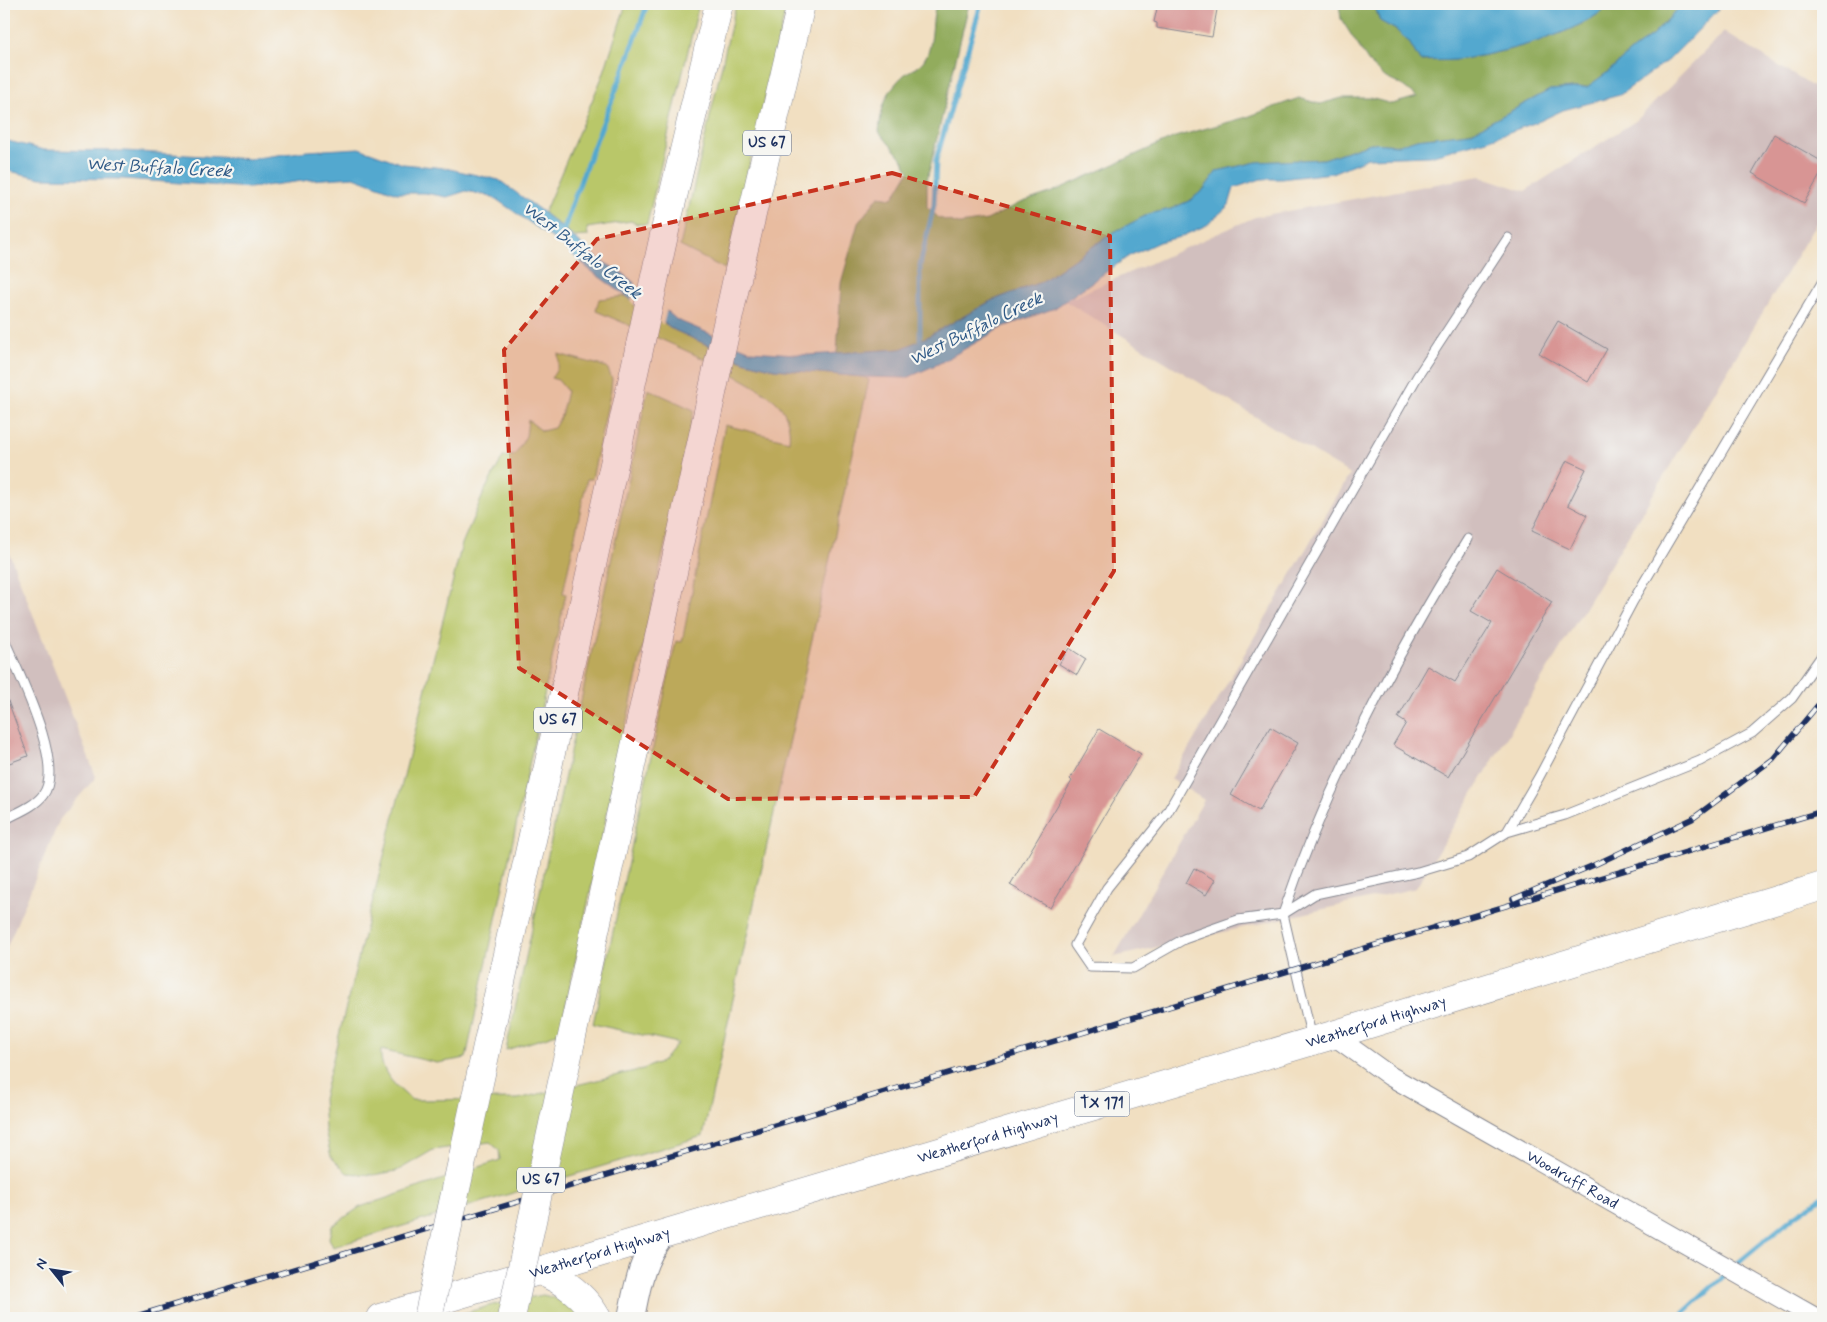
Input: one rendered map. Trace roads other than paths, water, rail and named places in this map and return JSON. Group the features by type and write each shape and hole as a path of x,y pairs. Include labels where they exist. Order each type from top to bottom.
{"main road":[{"name":"US 67","path":"428,1318 666,226 719,4"},
{"name":"US 67","path":"511,1318 708,409 801,4"},
{"name":"Weatherford Highway","path":"380,1318 1323,1038 1823,886"},
{"path":"631,1318 642,1267 649,1250 661,1235"},
{"path":"540,1271 556,1277 584,1298 597,1318"}],"street":[{"name":"Woodruff Road","path":"1323,1038 1816,1318"}],"lane":[{"path":"1508,238 1417,377 1167,813 1107,888 1075,945 1090,967 1133,968 1184,939 1238,920 1283,914 1315,894 1418,872 1468,857 1507,832 1565,814 1700,760 1752,733 1792,698 1823,654"},
{"path":"1507,832 1539,777 1633,601 1823,281"},
{"path":"1323,1038 1283,914 1303,855 1354,743 1422,613 1468,539"},
{"path":"4,639 31,704 49,756 49,778 43,795 27,808 4,820"}],"water":[{"path":"1374,4 1610,4 1597,15 1580,25 1515,48 1451,60 1420,61 1409,42 1396,30 1380,21"},
{"name":"West Buffalo Creek","path":"1683,4 1724,4 1672,57 1620,95 1563,110 1540,121 1487,140 1430,156 1368,158 1332,173 1281,179 1261,179 1234,188 1229,205 1207,225 1180,237 1159,242 1129,256 1055,308 1003,327 940,363 907,378 863,377 775,369 743,361 674,330 591,271 562,245 493,197 466,191 447,197 425,193 397,193 354,177 310,180 250,188 123,179 41,178 4,170 4,140 44,150 125,151 249,159 307,151 359,148 403,164 445,168 499,180 544,213 600,260 624,274 677,320 751,351 809,355 901,349 927,337 991,301 1041,282 1114,232 1149,214 1171,209 1191,200 1204,189 1217,171 1257,162 1324,159 1371,143 1398,145 1417,139 1470,133 1550,90 1587,87 1653,35"}],"waterway":[{"name":"West Buffalo Creek","path":"563,232 647,4"},
{"name":"West Buffalo Creek","path":"920,345 920,265 934,205 936,160 981,4"},
{"path":"1733,1267 1796,1215 1823,1197"},
{"path":"1678,1318 1727,1273"}],"railway":[{"path":"1513,899 1594,865 1692,819 1773,759 1823,699"},
{"path":"130,1318 1823,811"}]}
